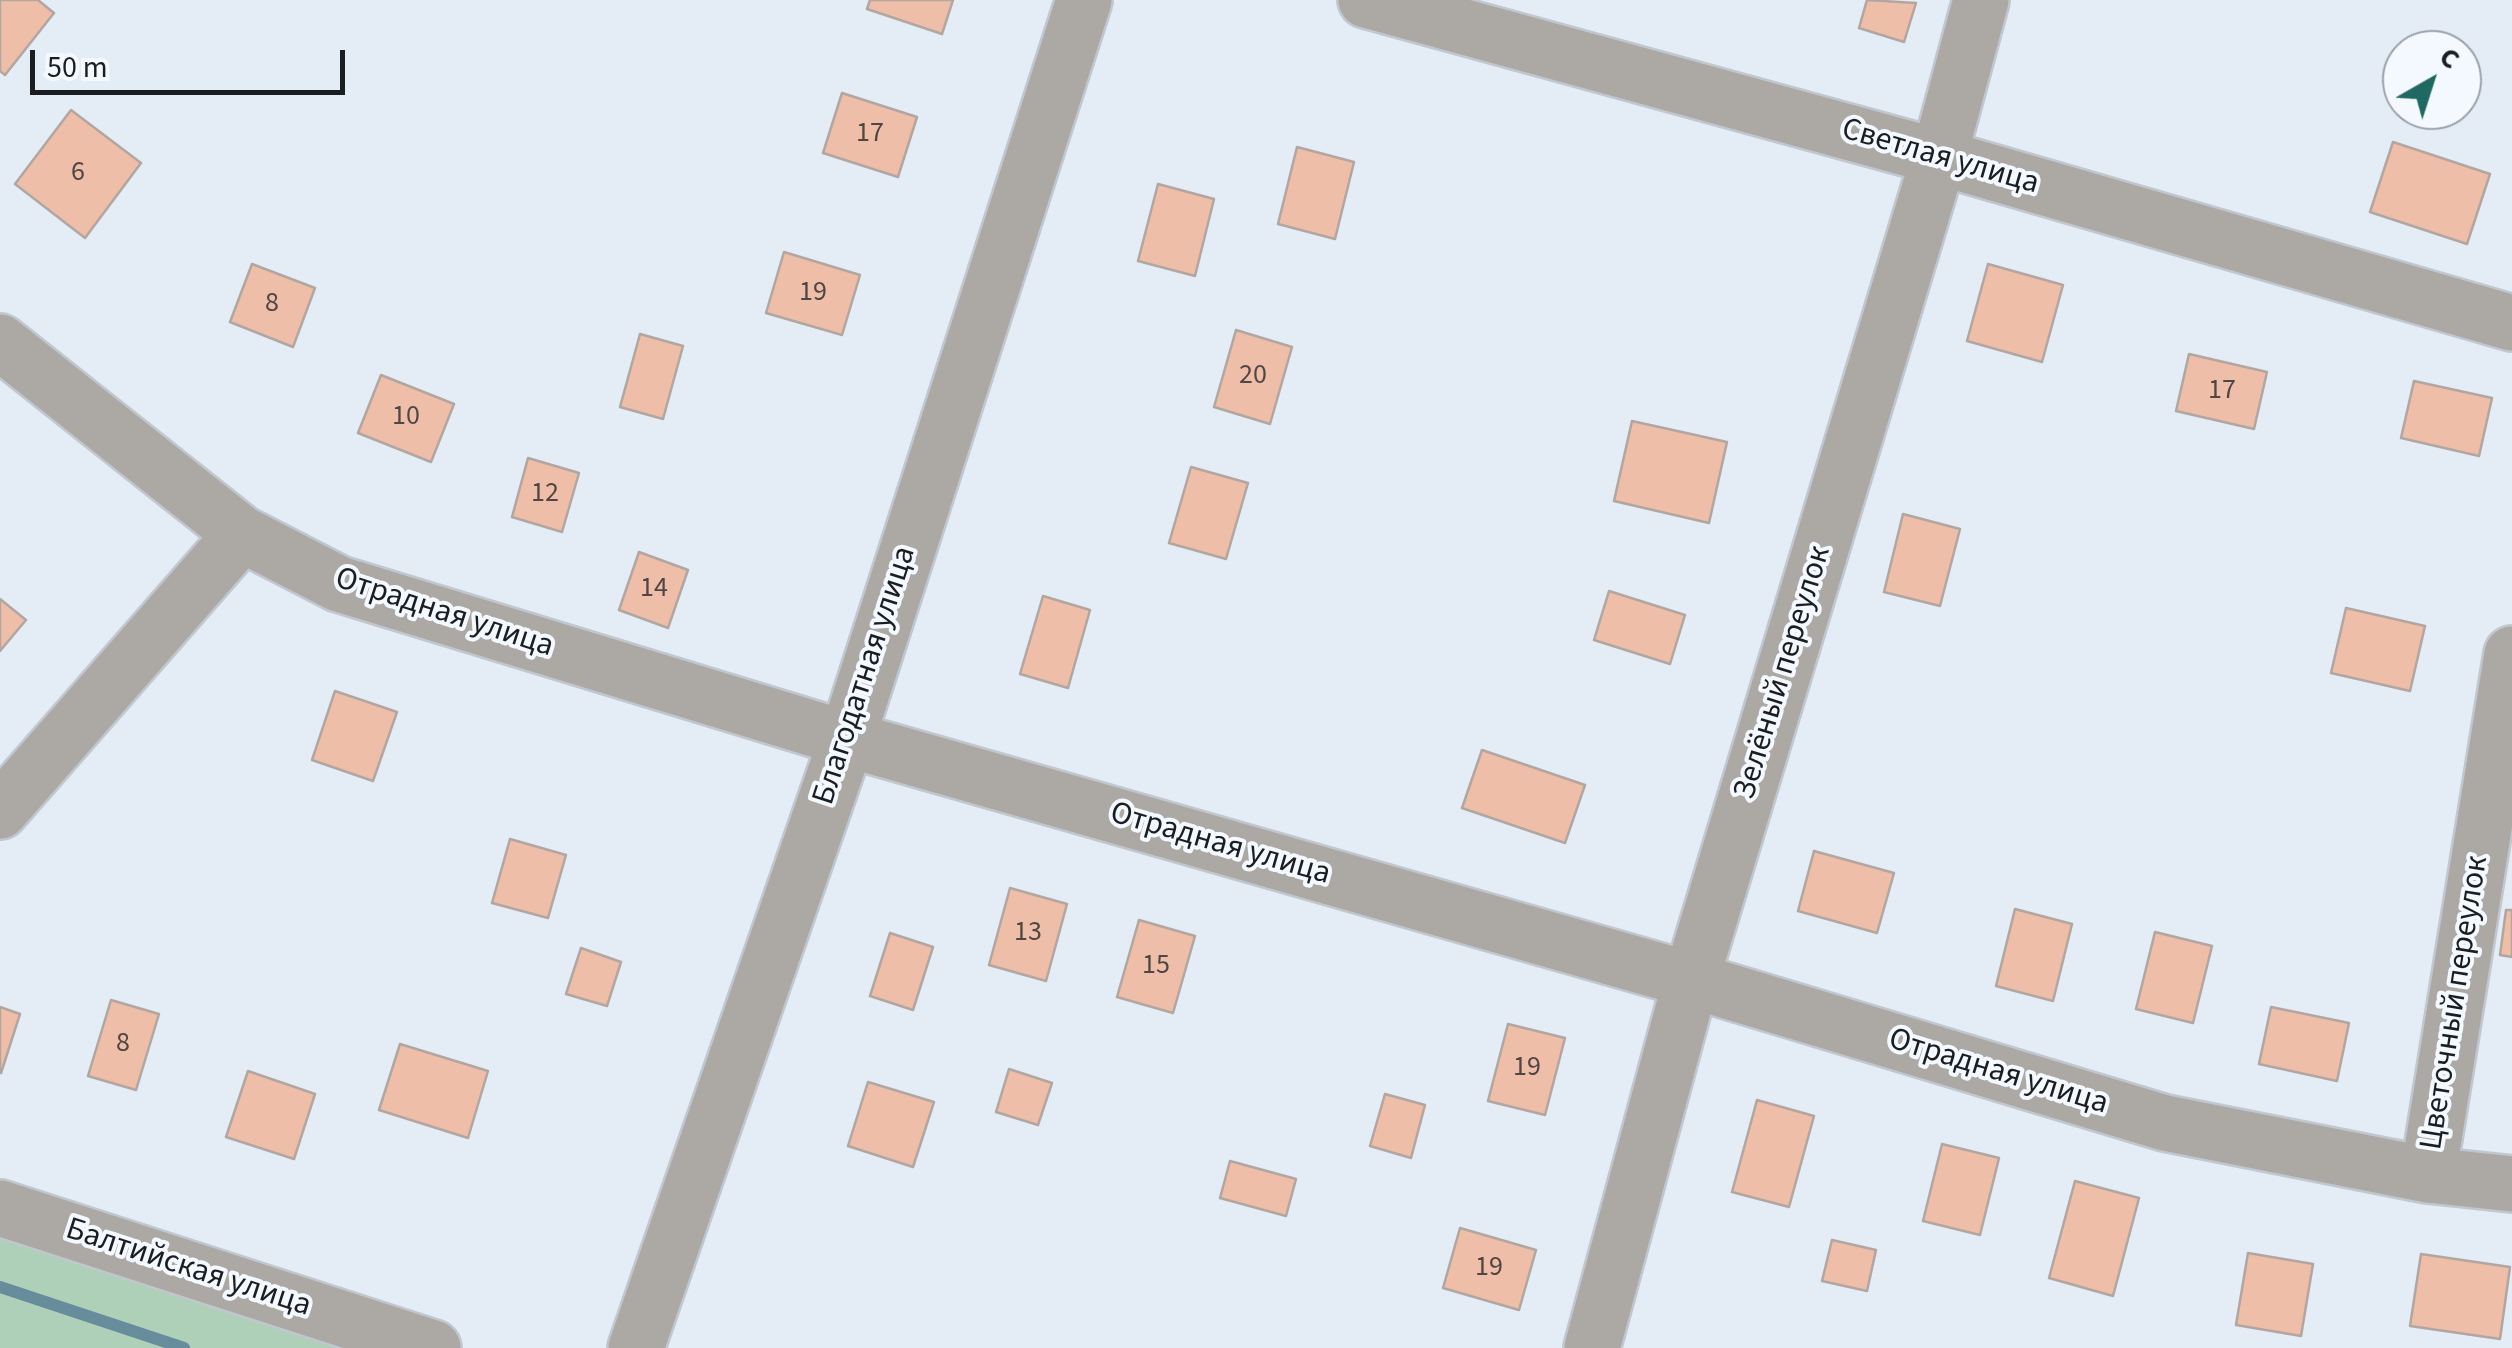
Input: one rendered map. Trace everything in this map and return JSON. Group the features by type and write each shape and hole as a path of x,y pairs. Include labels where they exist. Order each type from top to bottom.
{"street":[{"name":"Благодатная улица","path":"636,1348 847,739 1084,0"},
{"name":"Светлая улица","path":"1366,0 1939,157 2512,323"},
{"name":"Зелёный переулок","path":"1592,1348 1692,980 1939,157 1980,0"},
{"name":"Отрадная улица","path":"0,342 242,534 339,584 847,739 1692,980 2165,1123 2428,1175 2512,1184"},
{"path":"0,811 242,534"},
{"name":"Цветочный переулок","path":"2428,1175 2512,654"},
{"name":"Балтийская улица","path":"0,1208 433,1348"}],"green space":[{"path":"0,1232 350,1348 0,1348"}],"building":[{"path":"0,0 38,0 54,13 5,75 0,71"},
{"path":"870,0 953,0 942,34 867,9"},
{"path":"1867,0 1916,3 1904,42 1859,28"},
{"path":"842,93 917,117 898,177 823,153"},
{"path":"71,110 141,163 85,238 15,184"},
{"path":"2393,142 2490,174 2467,244 2370,212"},
{"path":"1297,147 1354,162 1335,239 1278,224"},
{"path":"1158,184 1214,199 1195,276 1138,261"},
{"path":"784,252 860,275 842,335 766,313"},
{"path":"252,264 315,288 293,347 230,322"},
{"path":"1988,264 2063,285 2042,362 1967,341"},
{"path":"1236,330 1292,347 1270,424 1214,407"},
{"path":"640,334 683,346 663,419 620,407"},
{"path":"2189,354 2267,372 2254,429 2176,411"},
{"path":"381,375 454,404 431,462 358,433"},
{"path":"2414,381 2492,398 2479,456 2401,438"},
{"path":"1632,421 1727,442 1709,523 1614,501"},
{"path":"528,458 579,473 562,532 512,517"},
{"path":"1191,467 1248,483 1226,559 1169,543"},
{"path":"1903,514 1960,529 1940,606 1884,592"},
{"path":"639,552 688,570 668,628 619,610"},
{"path":"1609,591 1685,615 1670,664 1594,640"},
{"path":"1043,596 1090,610 1068,688 1020,674"},
{"path":"0,599 26,620 0,651"},
{"path":"2346,608 2425,626 2410,691 2331,673"},
{"path":"335,691 397,712 373,781 312,760"},
{"path":"1482,750 1585,785 1565,843 1462,808"},
{"path":"510,839 566,855 548,918 492,903"},
{"path":"1814,851 1894,873 1877,933 1798,911"},
{"path":"1010,888 1067,904 1046,981 989,965"},
{"path":"2015,909 2072,924 2053,1001 1996,986"},
{"path":"2506,910 2512,910 2512,957 2500,955"},
{"path":"1139,920 1195,936 1173,1013 1117,997"},
{"path":"2155,932 2212,946 2193,1023 2136,1009"},
{"path":"890,933 933,947 913,1010 870,996"},
{"path":"581,948 621,962 607,1006 566,994"},
{"path":"111,1000 159,1014 136,1090 88,1076"},
{"path":"0,1007 20,1014 1,1073 0,1073"},
{"path":"2271,1007 2349,1023 2337,1081 2259,1064"},
{"path":"1508,1024 1565,1038 1545,1115 1488,1101"},
{"path":"400,1044 488,1071 468,1138 379,1110"},
{"path":"1009,1069 1052,1083 1038,1125 996,1112"},
{"path":"248,1071 315,1094 294,1159 226,1137"},
{"path":"868,1082 934,1102 913,1167 848,1146"},
{"path":"1385,1094 1425,1105 1411,1158 1370,1146"},
{"path":"1757,1100 1814,1116 1789,1207 1732,1192"},
{"path":"1942,1144 1999,1158 1980,1235 1923,1221"},
{"path":"1230,1161 1296,1179 1286,1216 1220,1198"},
{"path":"2075,1181 2139,1198 2113,1296 2049,1278"},
{"path":"1460,1228 1536,1250 1519,1310 1443,1288"},
{"path":"1832,1240 1876,1250 1867,1291 1822,1281"},
{"path":"2248,1253 2313,1264 2301,1336 2236,1325"},
{"path":"2421,1254 2510,1267 2500,1339 2410,1326"}],"waterway":[{"path":"0,1287 184,1348"}]}
